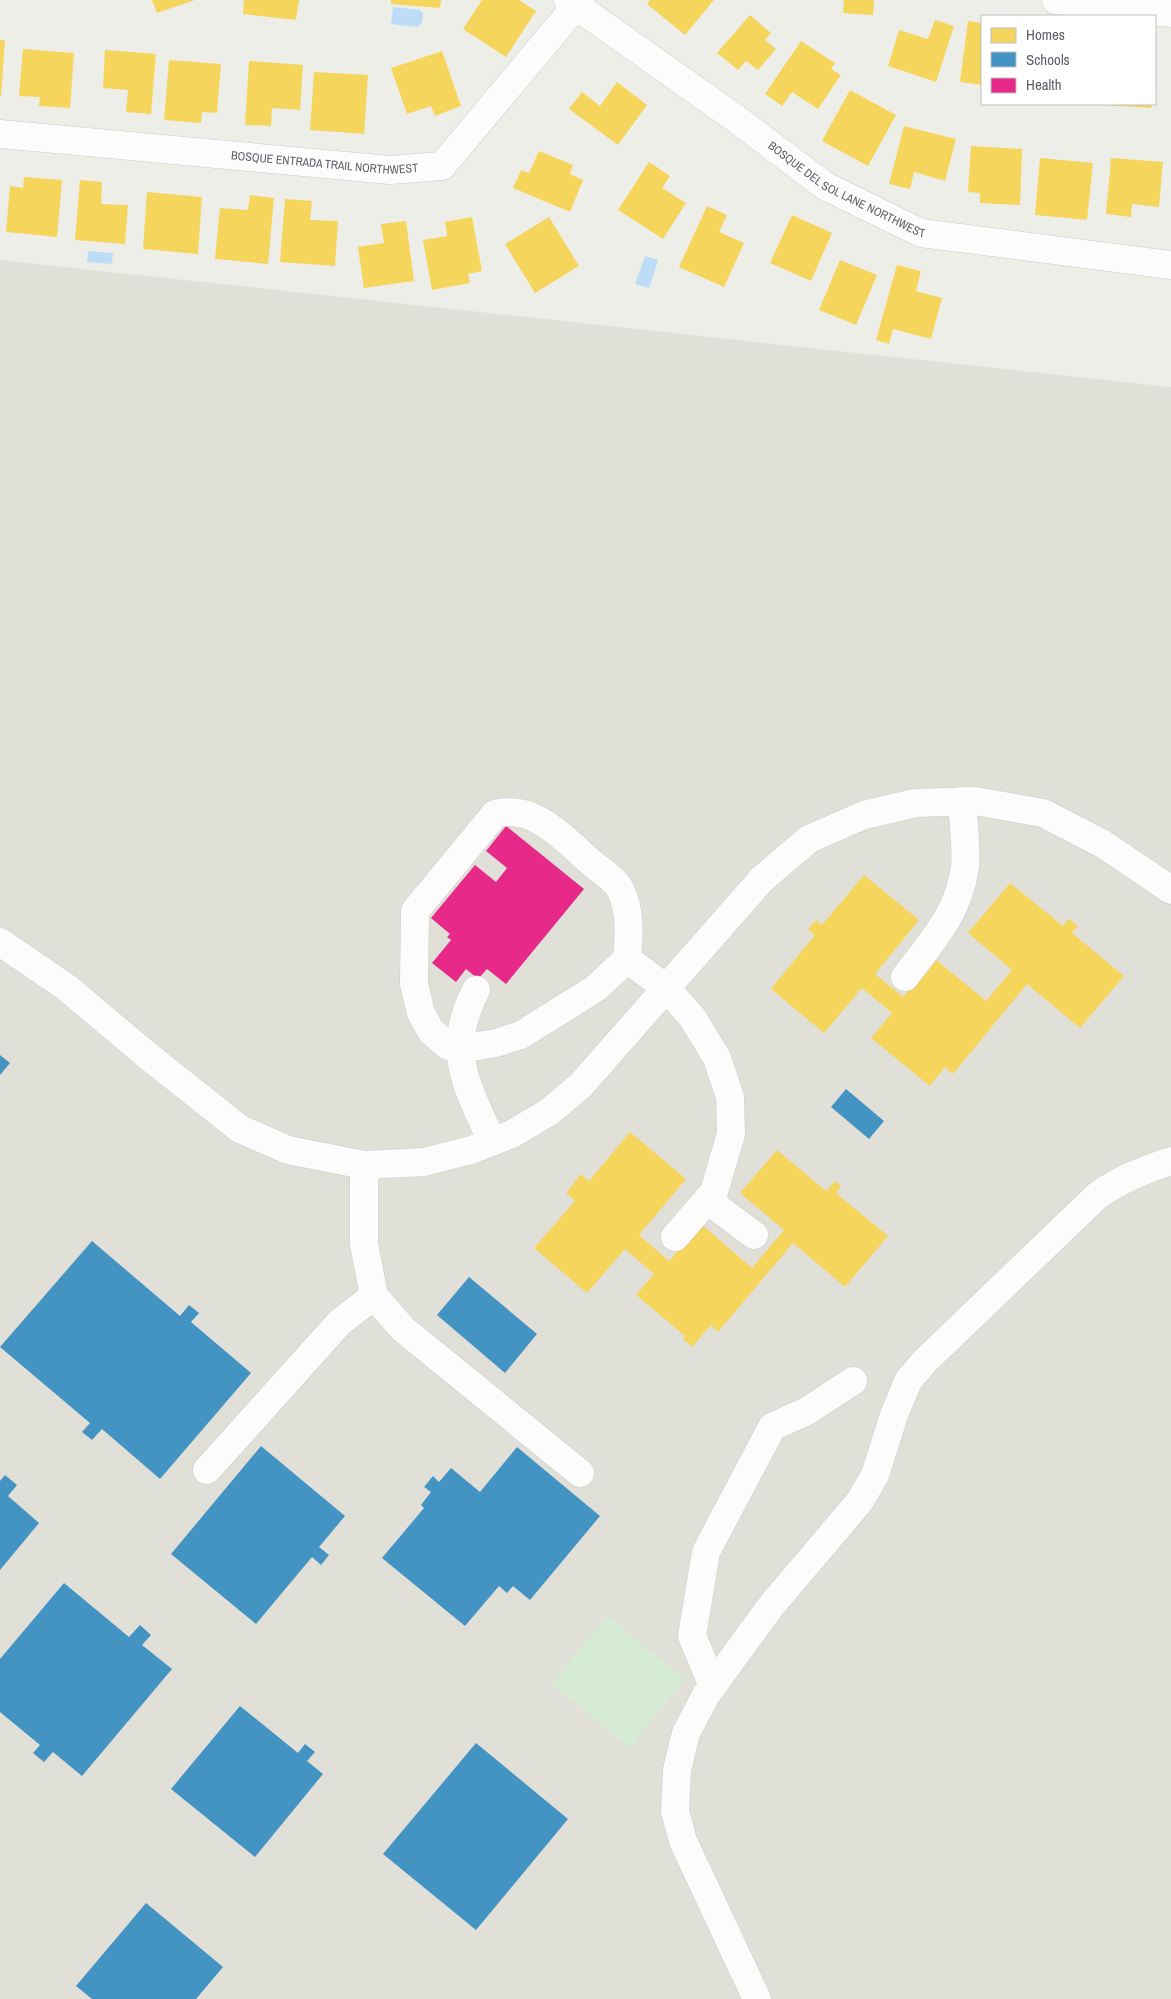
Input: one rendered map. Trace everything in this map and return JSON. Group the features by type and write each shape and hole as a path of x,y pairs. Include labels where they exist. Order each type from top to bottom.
{"street":[{"path":"1056,0 1171,13"},
{"name":"BOSQUE ENTRADA TRAIL NORTHWEST","path":"0,134 390,170 442,166 575,2"},
{"name":"BOSQUE DEL SOL LANE NORTHWEST","path":"575,2 825,186 921,233 1171,265"},
{"path":"0,942 66,987 148,1056 240,1129 288,1150 364,1165 424,1162 471,1150 512,1134 548,1112 581,1085 762,878 809,839 873,813 915,803 975,801 1043,814 1103,844 1171,890"},
{"path":"905,977 950,916 960,890 965,865 962,802"},
{"path":"508,810 524,813 546,823 620,888 627,908 630,927 627,959 596,988 521,1035 496,1043 465,1048 448,1046 432,1031 421,1013 414,984 415,911 495,814 508,810"},
{"path":"627,959 666,988 692,1017 716,1058 730,1096 731,1134 714,1192 675,1237"},
{"path":"476,990 467,1007 459,1048 462,1070 492,1142"},
{"path":"757,1999 683,1841 674,1811 677,1770 686,1733 713,1686 770,1606 860,1501 875,1475 894,1415 908,1381 925,1360 1098,1195 1135,1173 1171,1161"},
{"path":"364,1165 364,1244 374,1296 403,1329 580,1473"},
{"path":"707,1200 754,1235"},
{"path":"207,1470 340,1322 374,1296"},
{"path":"713,1686 692,1636 706,1552 772,1427 807,1411 853,1381"}],"shaded area":[{"path":"0,260 1171,387 1171,1999 0,1999"}],"green space":[{"path":"608,1616 685,1680 629,1748 552,1683"}],"water":[{"path":"393,7 420,10 423,14 422,23 417,27 391,24"},
{"path":"88,251 113,253 112,264 87,262"},
{"path":"645,256 658,260 649,288 635,284"}],"building: Homes":[{"path":"152,0 195,0 157,13"},
{"path":"244,0 299,0 296,20 243,14"},
{"path":"391,0 441,0 440,8 391,4"},
{"path":"482,0 519,0 536,11 506,57 463,29"},
{"path":"650,0 714,0 685,35 647,4"},
{"path":"844,0 874,0 873,15 843,13"},
{"path":"750,15 771,33 765,40 776,49 758,70 746,61 738,70 717,53"},
{"path":"935,20 954,26 936,82 888,66 899,30 928,39"},
{"path":"968,21 981,23 981,85 960,82"},
{"path":"0,40 5,40 1,96 0,96"},
{"path":"801,41 835,63 831,69 841,75 818,109 792,92 782,106 765,94"},
{"path":"23,49 74,53 70,108 39,106 40,97 19,96"},
{"path":"105,50 156,54 151,114 126,112 128,90 103,88"},
{"path":"442,51 461,106 435,116 431,106 407,114 391,68"},
{"path":"169,60 221,64 217,113 202,112 201,123 164,120"},
{"path":"249,61 303,65 300,110 272,108 271,126 245,125"},
{"path":"314,72 368,75 364,134 310,130"},
{"path":"617,82 647,105 618,145 569,109 582,92 600,106"},
{"path":"850,90 896,115 868,166 822,141"},
{"path":"1104,105 1152,105 1151,108"},
{"path":"904,126 956,139 945,181 914,172 910,189 889,184"},
{"path":"971,146 1022,149 1020,205 980,203 980,193 968,192"},
{"path":"539,151 573,165 570,174 583,180 570,212 513,188 521,170 529,173"},
{"path":"1040,158 1093,163 1087,220 1035,215"},
{"path":"1111,158 1163,162 1159,207 1132,204 1131,217 1106,214"},
{"path":"649,162 670,176 662,188 686,203 663,239 618,210"},
{"path":"24,177 62,180 57,237 6,232 10,186 23,188"},
{"path":"80,180 102,182 101,204 128,205 125,244 75,240"},
{"path":"147,192 202,197 198,254 143,249"},
{"path":"250,195 274,198 268,264 215,259 220,208 248,210"},
{"path":"285,199 312,201 310,220 338,221 335,266 280,262"},
{"path":"707,206 727,215 719,232 744,243 724,287 679,267"},
{"path":"792,215 832,233 811,281 770,263"},
{"path":"472,217 482,271 468,274 470,283 432,290 423,240 447,236 445,222"},
{"path":"549,217 579,266 535,293 505,244"},
{"path":"406,221 414,281 364,288 358,247 384,243 381,224"},
{"path":"840,260 877,275 856,325 819,310"},
{"path":"897,265 921,271 916,291 942,298 931,339 893,329 889,344 876,340"},
{"path":"864,875 919,920 875,974 903,997 935,959 986,1001 1012,970 968,933 1010,883 1063,926 1069,919 1078,926 1072,933 1124,976 1080,1028 1027,984 953,1074 945,1067 930,1086 871,1038 892,1013 862,988 824,1033 771,989 815,935 808,930 816,920 822,925"},
{"path":"630,1132 686,1179 639,1235 669,1261 701,1224 752,1268 784,1230 740,1193 777,1150 826,1191 835,1181 841,1186 836,1193 888,1236 845,1287 793,1243 718,1332 711,1325 692,1347 683,1339 685,1336 636,1295 654,1274 625,1249 587,1293 534,1248 575,1201 566,1193 581,1174 589,1181"}],"building: Schools":[{"path":"0,1055 10,1063 0,1075"},
{"path":"846,1089 884,1121 869,1139 831,1107"},
{"path":"92,1241 180,1316 189,1305 199,1313 191,1322 251,1373 160,1479 102,1429 92,1440 82,1432 90,1423 0,1347"},
{"path":"469,1277 537,1334 505,1373 437,1315"},
{"path":"261,1446 345,1516 319,1547 329,1555 321,1565 312,1557 256,1624 171,1554"},
{"path":"517,1447 600,1516 530,1600 513,1586 507,1593 499,1586 465,1626 382,1558 424,1508 421,1505 431,1492 424,1487 433,1476 439,1482 451,1468 480,1492"},
{"path":"5,1475 17,1485 8,1496 39,1523 0,1570 0,1481"},
{"path":"64,1583 129,1637 140,1625 151,1635 142,1645 172,1669 82,1776 53,1752 44,1762 33,1753 40,1745 0,1712 0,1659"},
{"path":"240,1706 298,1753 305,1744 315,1752 307,1761 323,1774 255,1857 171,1789"},
{"path":"476,1743 568,1819 476,1930 383,1854"},
{"path":"146,1903 223,1967 196,1999 92,1999 76,1986"}],"building: Health":[{"path":"506,826 584,889 506,984 487,969 478,979 466,969 456,982 432,963 451,940 447,937 450,934 431,918 475,865 496,882 507,868 486,851"}]}
